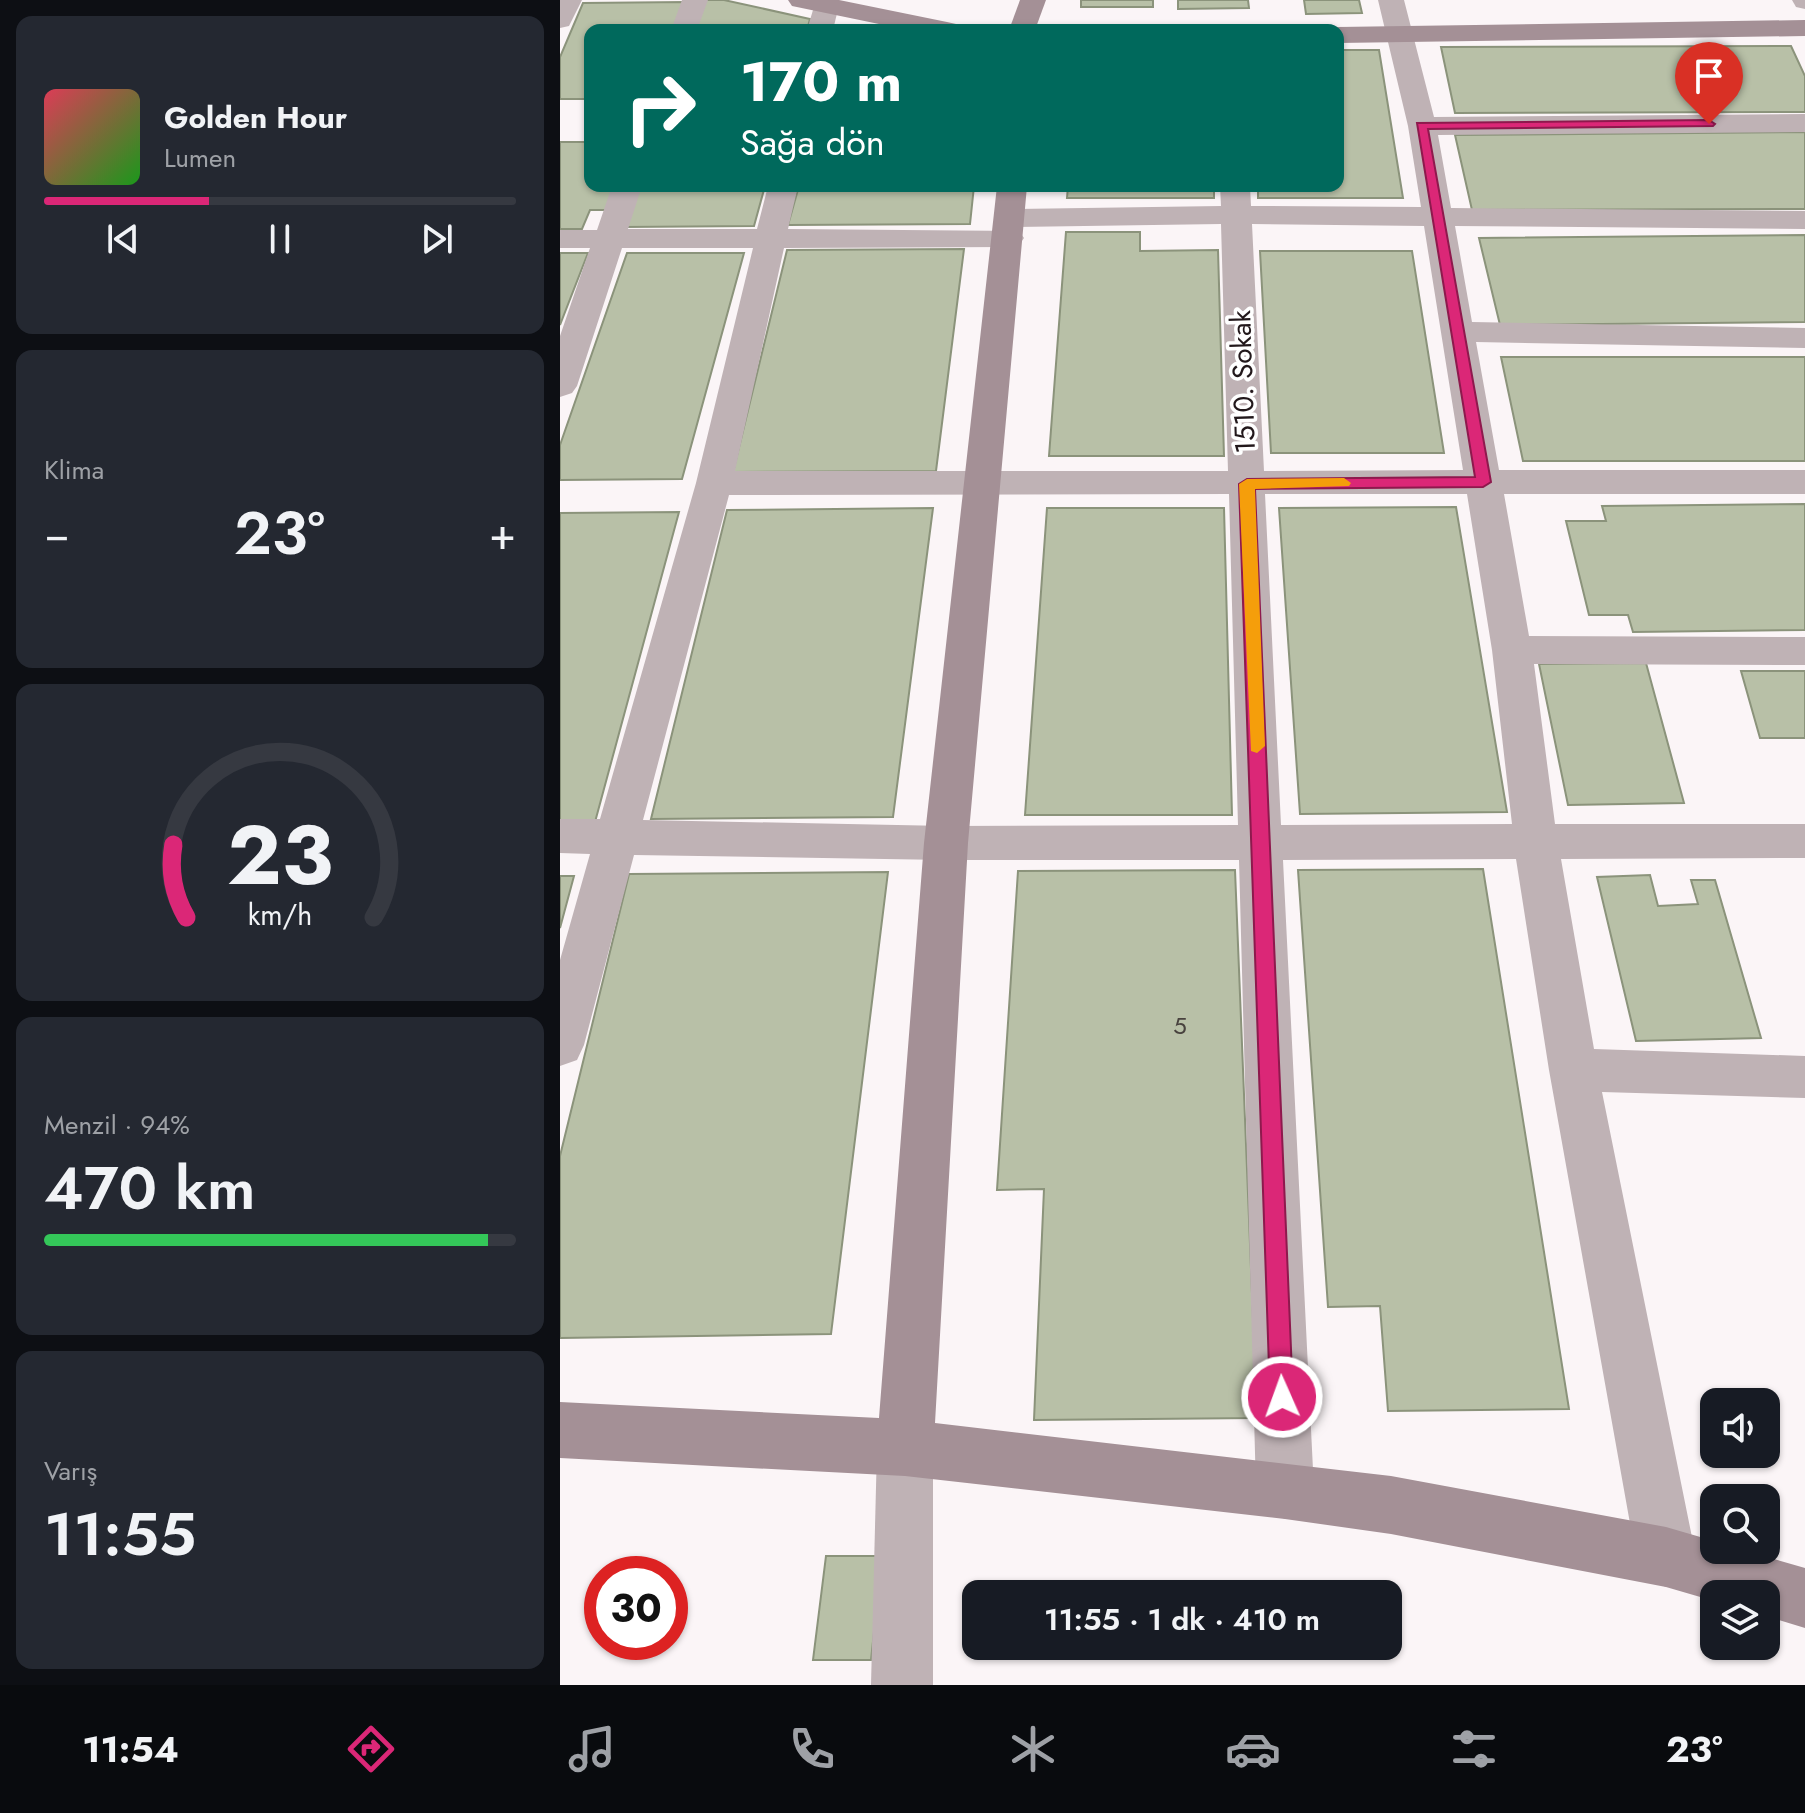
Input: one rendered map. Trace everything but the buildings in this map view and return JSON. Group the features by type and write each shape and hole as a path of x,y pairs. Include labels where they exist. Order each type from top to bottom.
{"street":[{"path":"560,20 569,0"},
{"path":"686,24 695,0"},
{"path":"1007,0 1008,9 1026,18"},
{"path":"1391,0 1422,126 1512,650 1536,843 1573,1070 1666,1557"},
{"path":"815,12 903,24"},
{"path":"1344,35 1805,28"},
{"path":"1422,126 1805,123"},
{"path":"560,386 625,192"},
{"path":"560,1045 714,483 782,192"},
{"path":"560,239 771,237 1010,214 1236,201 1437,217 1805,220"},
{"name":"1510. Sokak","path":"1236,201 1285,1490"},
{"path":"902,1685 905,1448 946,843 980,484 1010,214"},
{"path":"1457,332 1805,338"},
{"path":"714,483 1805,482"},
{"path":"1512,650 1805,651"},
{"path":"560,836 946,843 1805,841"},
{"path":"1573,1070 1805,1077"},
{"path":"560,1430 905,1448 1285,1490 1391,1505 1666,1557 1805,1598"}],"slow traffic":[{"path":"1257,746 1247,484 1344,483"}],"route":[{"path":"1282,1397 1247,484 1483,482 1422,126 1709,124"}]}
